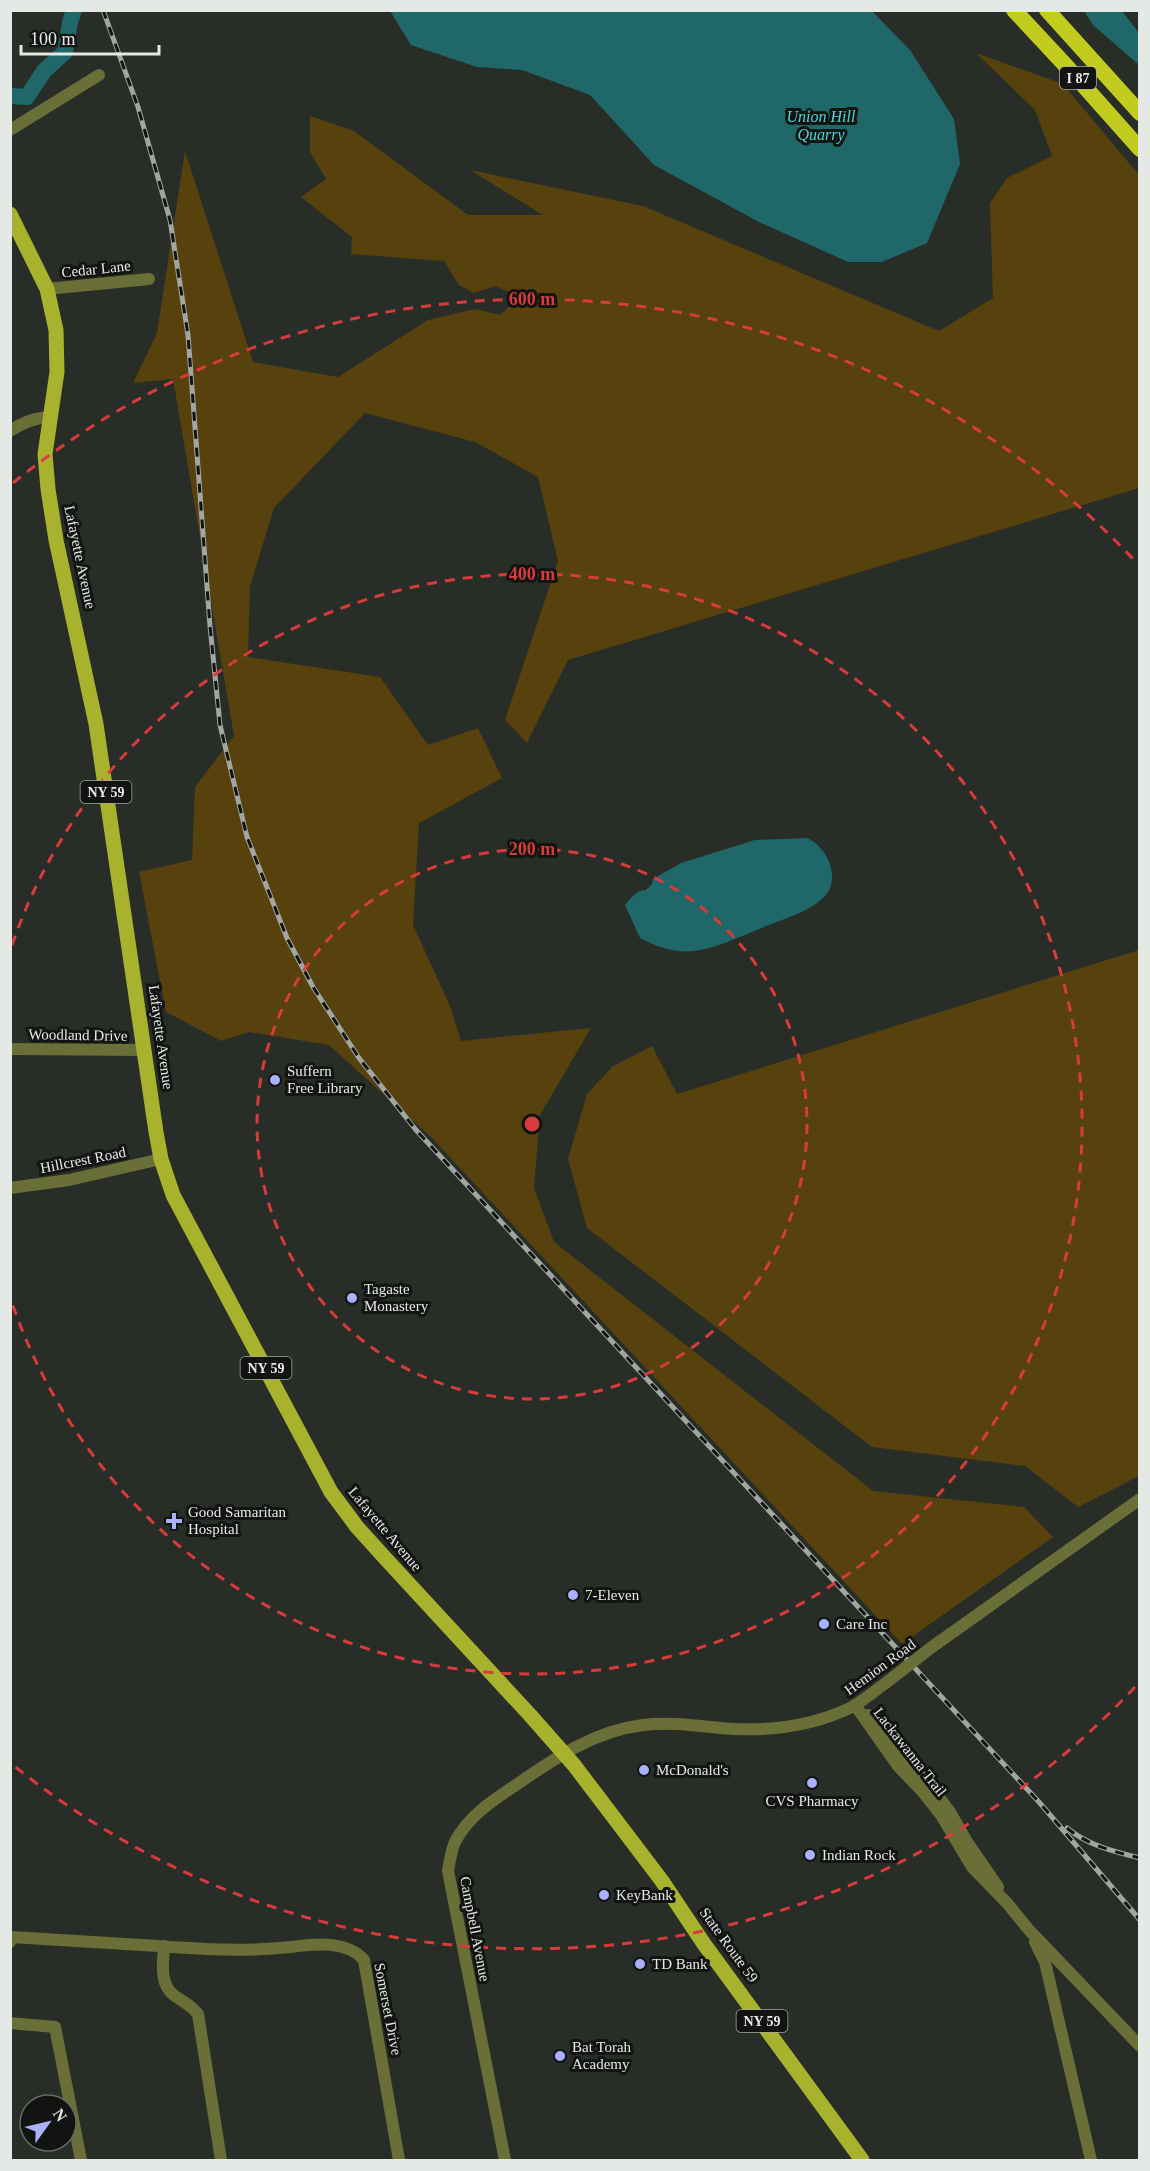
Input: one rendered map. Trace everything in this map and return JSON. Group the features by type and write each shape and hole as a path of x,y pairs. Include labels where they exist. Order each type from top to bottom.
{"highway":[{"name":"I 87","path":"1014,10 1140,149"},
{"name":"I 87","path":"1047,10 1140,112"}],"main road":[{"name":"Lafayette Avenue","path":"12,219 47,289 56,330 57,372 45,454 48,489 96,724 161,1159 173,1195 331,1492 364,1534 530,1714 562,1754"},
{"name":"State Route 59","path":"562,1754 574,1765 662,1881 704,1944 862,2160"}],"street":[{"path":"10,130 99,75"},
{"name":"Cedar Lane","path":"47,289 149,279"},
{"path":"10,431 24,421 37,417 50,417"},
{"name":"Woodland Drive","path":"10,1049 145,1050"},
{"name":"Hillcrest Road","path":"10,1188 69,1180 161,1159"},
{"name":"Hemion Road","path":"562,1754 602,1736 643,1725 668,1724 735,1729 782,1728 825,1718 855,1705 932,1647 1140,1499"},
{"name":"Lackawanna Trail","path":"855,1705 898,1766 922,1791 940,1815 972,1867 1140,2046"},
{"name":"Campbell Avenue","path":"505,2160 451,1887 449,1864 454,1842 466,1824 487,1804 562,1754"},
{"name":"Lackawanna Trail","path":"1029,1930 1045,1962 1091,2160"},
{"name":"Somerset Drive","path":"10,1942 11,1937 262,1950 306,1945 342,1946 357,1951 364,1960 399,2160"},
{"path":"164,1946 163,1975 167,1987 174,1996 188,2002 198,2014 221,2160"},
{"path":"1053,1998 1054,1987 1058,1979 1065,1977 1075,1979"},
{"path":"10,2023 55,2027 81,2160"}],"shaded area":[{"path":"976,53 1063,84 1139,175 1139,488 568,660 527,743 505,720 558,561 538,477 475,442 365,413 274,508 250,586 248,657 380,677 428,745 478,728 502,778 419,823 413,925 450,1006 461,1041 591,1028 540,1115 534,1188 554,1242 873,1491 1024,1507 1053,1537 902,1644 431,1137 329,1045 249,1032 221,1041 166,1012 139,872 192,860 195,787 234,736 173,379 133,383 157,333 185,151 253,362 338,377 428,320 475,309 500,315 519,297 496,286 474,293 459,285 444,261 351,254 352,237 301,197 326,179 310,152 310,116 354,131 468,215 543,215 470,170 643,206 939,331 993,298 990,203 1007,178 1052,156 1035,110"},
{"path":"1139,950 1139,1476 1078,1507 1025,1466 872,1447 587,1228 568,1159 587,1094 613,1066 652,1046 677,1094"}],"water":[{"name":"Union Hill Quarry","path":"390,11 872,11 910,50 954,119 960,164 927,243 882,262 848,262 759,222 654,165 590,95 522,70 477,67 411,45"},
{"path":"1084,11 1122,11 1139,33 1139,65 1093,25"},
{"path":"807,838 815,842 827,857 832,874 828,892 809,908 729,941 694,951 660,947 640,938 625,905 637,893 646,890 652,884 653,879 681,863 755,840"}],"waterway":[{"path":"10,96 27,97 44,71 65,52 74,10"}],"railway":[{"path":"103,10 138,107 170,220 188,335 210,626 220,725 247,837 287,938 313,987 359,1058 416,1130 1039,1802 1140,1920"},
{"path":"1067,1828 1092,1843 1140,1858"}],"place":[{"name":"Suffern Free Library","path":"275,1080"},
{"name":"Tagaste Monastery","path":"352,1298"},
{"name":"Good Samaritan Hospital","path":"174,1521"},
{"name":"7-Eleven","path":"573,1595"},
{"name":"Care Inc","path":"824,1624"},
{"name":"McDonald's","path":"644,1770"},
{"name":"CVS Pharmacy","path":"812,1783"},
{"name":"Indian Rock","path":"810,1855"},
{"name":"KeyBank","path":"604,1895"},
{"name":"TD Bank","path":"640,1964"},
{"name":"Bat Torah Academy","path":"560,2056"}]}
